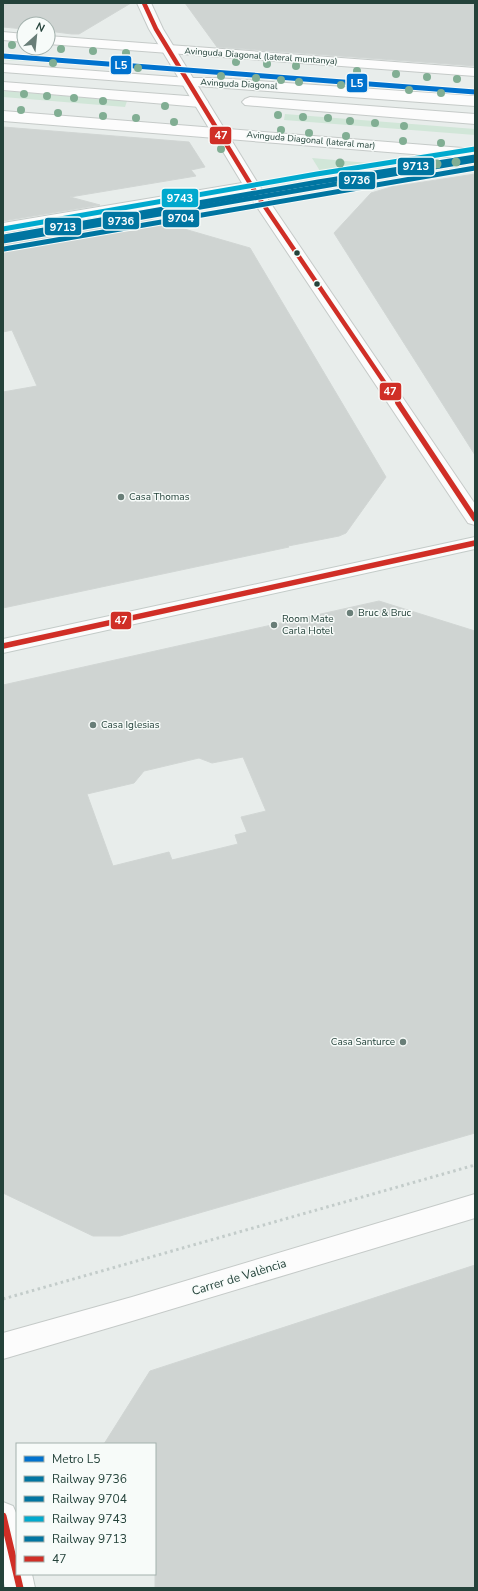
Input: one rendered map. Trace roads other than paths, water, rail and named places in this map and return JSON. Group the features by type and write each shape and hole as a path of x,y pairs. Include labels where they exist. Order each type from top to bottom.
{"street":[{"path":"144,3 156,29 252,186 475,519"},
{"path":"3,36 16,37"},
{"name":"Avinguda Diagonal (lateral muntanya)","path":"56,41 475,72"},
{"name":"Avinguda Diagonal","path":"3,68 475,101"},
{"name":"Avinguda Diagonal","path":"3,86 200,102"},
{"name":"Avinguda Diagonal","path":"250,102 475,119"},
{"name":"Avinguda Diagonal (lateral mar)","path":"3,116 219,132 475,154"},
{"path":"3,228 218,193 252,186"},
{"path":"3,646 475,543"},
{"name":"Carrer de València","path":"3,1346 132,1309 475,1206"},
{"path":"3,1516 16,1571"},
{"path":"17,1575 20,1588"}],"metro line":[{"name":"L5","path":"3,56 475,92"}],"rail line":[{"name":"9743","path":"3,229 317,174 475,149"},
{"name":"9713","path":"4,237 318,182 475,157"},
{"name":"9736","path":"3,241 475,160"},
{"name":"9704","path":"4,249 475,168"}],"place":[{"name":"Casa Thomas","path":"121,497"},
{"name":"Bruc & Bruc","path":"350,613"},
{"name":"Room Mate Carla Hotel","path":"274,625"},
{"name":"Casa Iglesias","path":"93,725"},
{"name":"Casa Santurce","path":"403,1042"}]}
